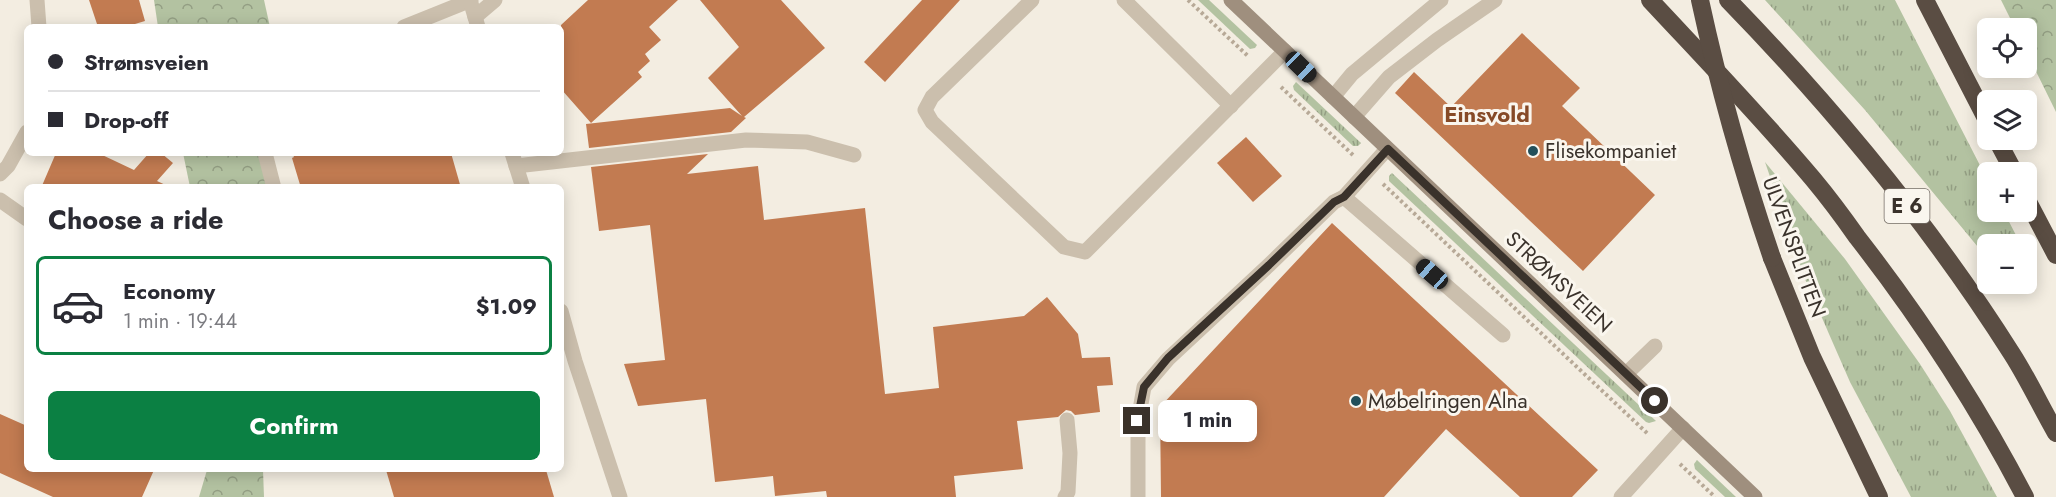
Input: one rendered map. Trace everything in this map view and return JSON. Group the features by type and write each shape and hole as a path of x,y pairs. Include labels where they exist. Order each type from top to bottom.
{"highway":[{"name":"E 6","path":"1650,0 1814,180 1875,260 1935,342 1990,432 2025,497"},
{"name":"ULVENSPLITTEN","path":"1700,0 1734,142 1772,258 1812,357 1879,497"},
{"name":"E 6","path":"1728,0 1809,88 1921,223 2013,356 2056,433"},
{"path":"1926,0 1977,101"},
{"path":"2037,219 2056,255"}],"street":[{"path":"37,0 39,24"},
{"path":"411,24 470,0 476,22"},
{"path":"476,22 495,0"},
{"path":"1032,0 932,97 925,110 932,122 1064,247 1084,252 1285,51"},
{"path":"1124,0 1231,106"},
{"name":"STRØMSVEIEN","path":"1231,0 1755,497"},
{"path":"1333,98 1352,74 1441,0"},
{"path":"1354,117 1389,77 1495,0"},
{"path":"0,174 8,166 24,137"},
{"path":"564,156 746,140 807,142 854,155"},
{"path":"1138,497 1137,421 1144,387 1168,358 1334,202 1344,197 1388,149"},
{"path":"266,156 273,184"},
{"path":"522,184 514,160 560,156"},
{"path":"1344,197 1503,335"},
{"path":"0,200 24,217"},
{"path":"564,322 578,372 620,497"},
{"path":"1626,374 1655,346"},
{"path":"1065,497 1068,492 1070,453 1067,420"},
{"path":"1622,497 1683,428"}],"path":[{"path":"1188,0 1715,497"}],"green space":[{"path":"154,0 264,0 269,24 158,24"},
{"path":"1198,0 1209,0 1257,45 1255,48 1250,49"},
{"path":"1765,0 1895,0 1978,162 1977,222 2009,222 2015,234 1977,234 1977,246 1865,110"},
{"path":"2001,0 2056,0 2056,112 2037,73 2037,18 2010,18"},
{"path":"1296,82 1361,143 1353,146 1294,90 1293,86"},
{"path":"184,156 271,156 269,184 189,184"},
{"path":"1765,162 1845,259 1920,364 1950,411 1997,497 1911,497 1850,382 1805,279"},
{"path":"1392,173 1656,421 1646,422 1389,181"},
{"path":"1697,460 1736,497 1725,497 1695,469 1694,464"},
{"path":"206,472 263,472 264,497 199,497"}],"building":[{"path":"89,0 139,0 145,21 135,24 97,24"},
{"path":"588,0 678,0 649,27 661,40 645,54 650,61 638,72 642,77 591,123 564,92 564,24 562,24"},
{"path":"700,0 781,0 825,48 744,117 746,118 731,132 589,148 586,124 730,108 742,116 708,78 739,47"},
{"path":"922,0 960,0 885,82 864,62"},
{"name":"Flisekompaniet","path":"1522,33 1580,88 1562,106 1655,195 1583,271 1395,93 1414,72 1451,107"},
{"path":"1246,137 1282,176 1253,202 1217,163"},
{"path":"708,154 687,174 758,166 764,220 865,208 885,394 939,388 933,327 1024,316 1047,297 1078,334 1082,358 1110,357 1113,385 1097,386 1100,412 1075,415 1066,410 1058,417 1017,421 1023,469 954,476 956,497 827,497 826,491 775,496 773,476 715,482 706,399 638,406 624,364 665,360 650,225 599,231 591,167"},
{"path":"55,156 104,156 134,170 146,156 165,156 173,163 157,181 163,184 43,184"},
{"path":"452,156 460,184 300,184 292,158"},
{"path":"1332,223 1598,470 1572,497 1520,497 1446,429 1384,497 1161,497 1160,407"},
{"path":"0,414 24,425 24,472 153,472 142,497 53,497 0,473"},
{"path":"387,472 547,472 554,497 394,497"}],"place":[{"name":"Flisekompaniet","path":"1533,151"},
{"name":"Møbelringen Alna","path":"1356,401"}],"district":[{"name":"Einsvold","path":"1487,114"}],"route":[{"path":"1137,421 1144,387 1168,358 1334,202 1344,197 1388,149 1655,401"}]}
